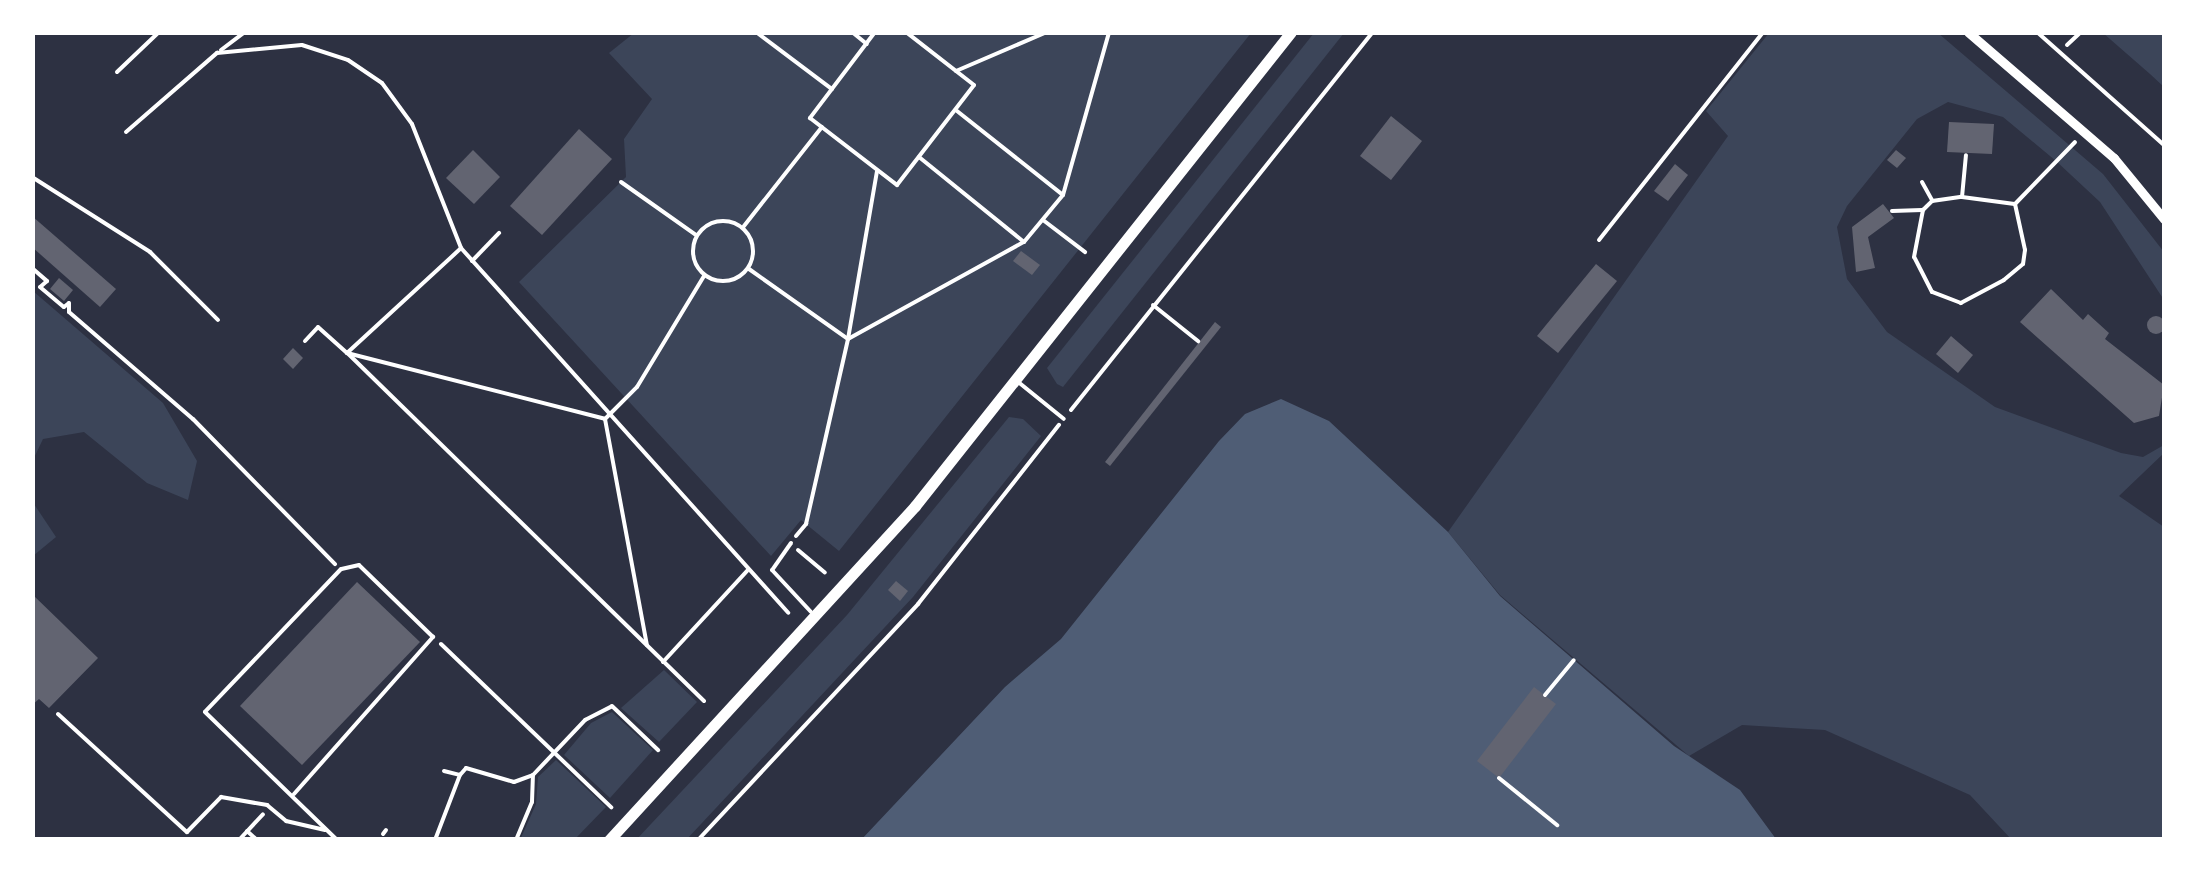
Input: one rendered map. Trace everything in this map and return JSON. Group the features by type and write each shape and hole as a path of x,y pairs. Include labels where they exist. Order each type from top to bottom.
{"street":[{"path":"609,840 816,617 1016,379 1291,32"},
{"path":"1968,32 2084,132 2164,219"}],"lane":[{"path":"1599,240 1763,32"},
{"path":"2037,32 2164,145"},
{"path":"1016,379 1064,419"},
{"path":"790,543 772,570 816,617"},
{"path":"294,794 433,637 370,572 350,564 340,569 205,712 294,794 337,840"},
{"path":"58,714 187,832 220,797 270,807 286,821 326,830"}],"path":[{"path":"116,72 159,32"},
{"path":"126,132 245,32"},
{"path":"756,32 832,89"},
{"path":"852,32 867,44"},
{"path":"875,32 810,118 897,186 974,85 906,32"},
{"path":"956,71 1046,32"},
{"path":"848,339 1024,242 1043,220 1063,196 1110,32"},
{"path":"698,840 918,604 1153,306 1300,130 1373,32"},
{"path":"2060,52 2080,32"},
{"path":"218,53 302,45 348,60 382,84 412,124 461,248 607,417 788,613"},
{"path":"956,110 1063,196"},
{"path":"743,227 822,128"},
{"path":"2015,204 2084,132"},
{"path":"1962,198 1966,155"},
{"path":"919,157 1024,242"},
{"path":"825,573 790,543 806,524 848,339 877,170"},
{"path":"32,176 150,252 218,320"},
{"path":"621,182 696,235"},
{"path":"1922,182 1932,201"},
{"path":"1962,198 2015,204 2023,264 1961,303 1945,300 1921,278 1914,257 1923,210 1932,201 1962,198"},
{"path":"1892,211 1923,210"},
{"path":"728,220 743,227 754,252 749,269 733,281 704,276 694,261 696,235 708,224 728,220"},
{"path":"1043,220 1085,252"},
{"path":"472,260 499,233"},
{"path":"347,354 461,248"},
{"path":"32,268 47,281 40,288 64,308 69,303 69,312 193,420 340,569"},
{"path":"749,269 848,339"},
{"path":"607,417 637,387 704,276"},
{"path":"1153,306 1198,342"},
{"path":"305,341 318,327 704,701"},
{"path":"347,354 607,417"},
{"path":"607,417 647,646"},
{"path":"664,662 748,571"},
{"path":"433,637 610,807"},
{"path":"1545,695 1574,660"},
{"path":"435,840 466,768 514,782 533,775 585,720 612,706 658,750"},
{"path":"444,771 460,776"},
{"path":"516,840 532,802 533,775"},
{"path":"1499,778 1557,825"},
{"path":"239,840 270,807"},
{"path":"247,831 257,840"}],"shaded area":[{"path":"634,33 1251,33 839,551 801,520 771,556 519,282 626,177 624,139 652,99 609,53"},
{"path":"1314,33 1344,33 1063,387 1057,384 1047,368"},
{"path":"1769,33 1938,33 2103,174 2164,252 2164,300 2100,202 2056,161 2003,117 1948,102 1917,119 1847,206 1837,227 1847,279 1887,332 1995,407 2121,453 2143,457 2164,445 2164,453 2119,496 2164,527 2164,839 2011,839 1970,795 1825,730 1742,725 1689,756 1500,595 1448,532 1728,136 1706,111"},
{"path":"2103,33 2164,33 2164,87 2150,74"},
{"path":"33,291 163,403 197,461 188,500 147,483 84,432 43,439 33,460"},
{"path":"1281,399 1329,421 1448,532 1500,596 1674,746 1740,790 1776,839 861,840 1005,687 1061,639 1219,441 1245,414"},
{"path":"1009,417 1023,419 1041,436 913,597 687,839 636,840 847,615"},
{"path":"32,501 56,537 33,556 32,556"},
{"path":"664,670 697,702 659,742 621,708"},
{"path":"612,712 653,750 610,798 564,755 591,723"},
{"path":"556,760 606,807 575,839 520,840 536,804 538,777"}],"building":[{"path":"1391,116 1422,141 1391,180 1360,156"},
{"path":"1949,122 1994,124 1992,154 1947,152"},
{"path":"579,129 612,159 542,235 510,206"},
{"path":"473,150 500,177 474,204 446,178"},
{"path":"1896,150 1906,158 1897,168 1887,160"},
{"path":"1675,164 1688,175 1668,201 1654,191"},
{"path":"1883,204 1894,218 1868,237 1875,268 1856,272 1852,227"},
{"path":"32,216 116,289 100,307 32,247"},
{"path":"1021,251 1040,265 1032,275 1013,261"},
{"path":"1596,264 1617,281 1558,353 1537,336"},
{"path":"59,278 73,290 64,301 50,289"},
{"path":"2051,289 2083,320 2088,314 2109,333 2105,339 2164,385 2159,416 2134,423 2020,322"},
{"path":"2156,316 2163,318 2163,332 2156,334 2149,332 2147,325 2149,318"},
{"path":"1215,322 1221,327 1110,466 1105,462"},
{"path":"1951,336 1973,355 1958,373 1936,354"},
{"path":"293,348 303,358 293,369 283,359"},
{"path":"896,581 908,591 900,601 888,590"},
{"path":"357,582 420,642 302,765 240,706"},
{"path":"32,594 98,658 49,708 39,699 32,705"},
{"path":"1534,687 1556,704 1499,778 1477,761"}]}
